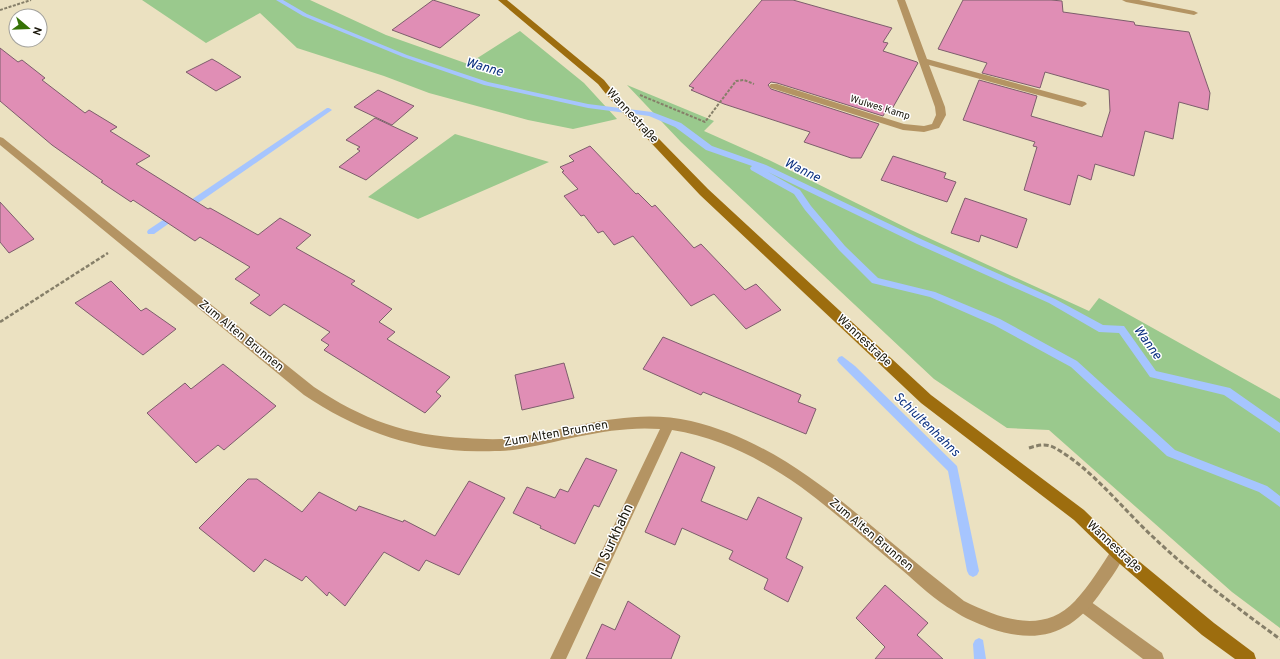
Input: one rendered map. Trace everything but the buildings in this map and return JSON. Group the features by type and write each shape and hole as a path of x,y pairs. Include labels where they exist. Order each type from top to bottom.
{"street":[{"name":"Wannestraße","path":"502,0 601,82 613,97 704,192 926,399 1079,515 1118,553 1208,629 1248,659"},
{"name":"Wulwes Kamp","path":"774,86 903,127 924,129 936,126 941,115 940,107 901,0"},
{"path":"1126,0 1194,13"},
{"path":"922,60 1082,104"},
{"name":"Zum Alten Brunnen","path":"0,140 309,391 330,406 349,416 393,434 419,440 455,445 503,444 611,424 649,422 669,423 723,436 785,468 835,504 959,606 972,613 998,623 1016,627 1047,627 1064,620 1082,604 1118,553"},
{"name":"Im Surkhahn","path":"558,659 669,423"},
{"path":"1082,604 1156,659"}],"path":[{"path":"0,10 31,0"},
{"path":"639,94 705,122 736,82 744,80 763,86 774,86"},
{"path":"0,322 125,242"},
{"path":"1016,466 1029,448 1042,444 1054,448 1084,469 1136,522 1180,562 1240,610 1280,639"}],"green space":[{"path":"142,0 310,0 386,35 468,64 520,31 584,83 617,119 573,129 528,120 429,93 384,76 297,48 260,13 206,43"},
{"path":"627,85 714,121 704,131 769,160 911,230 1089,311 1099,298 1280,399 1280,628 1232,592 1049,430 1007,428 934,379 681,142"},
{"path":"455,134 549,162 418,219 368,197"}],"waterway":[{"name":"Wanne","path":"279,0 305,15 405,56 486,84 588,106 650,114 678,125 709,148 763,167 920,242 1052,301 1102,329 1121,329 1153,374 1227,391 1280,429"},
{"path":"185,208 329,110"},
{"path":"754,168 797,192 808,208 842,248 875,281 932,294 997,322 1074,364 1171,453 1263,489 1280,502"},
{"path":"151,232 175,215"},
{"name":"Schiultenhahns","path":"842,360 953,469 973,571"},
{"name":"Schiultenhahns","path":"979,644 980,659"}]}
